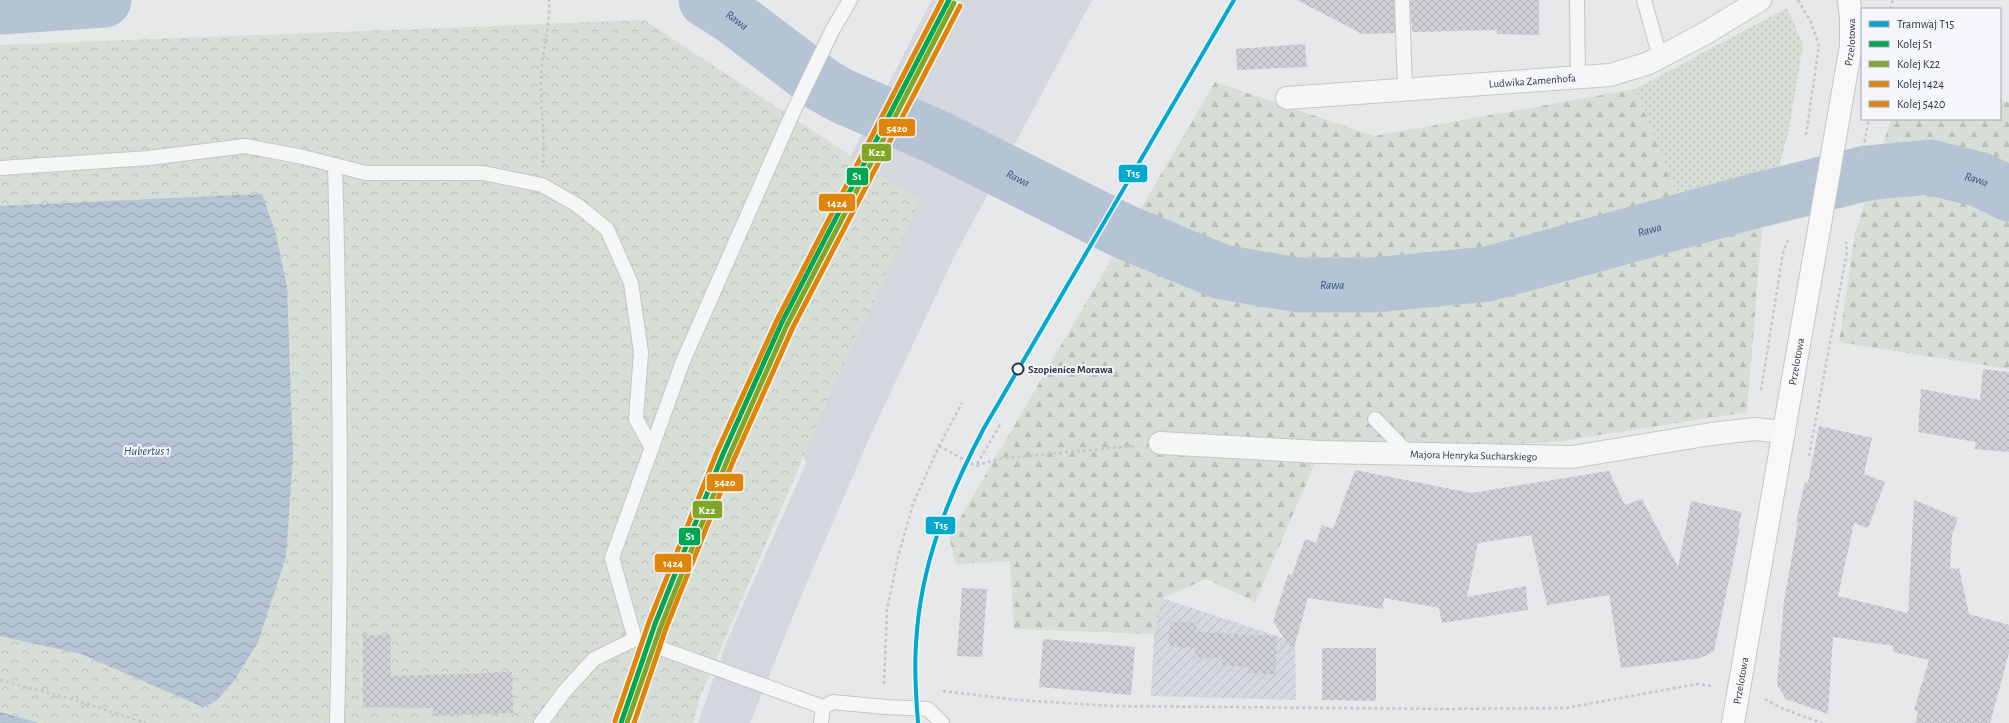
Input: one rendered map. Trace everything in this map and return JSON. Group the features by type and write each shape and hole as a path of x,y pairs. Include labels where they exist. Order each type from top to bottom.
{"street":[{"name":"Ludwika Zamenhofa","path":"1287,98 1610,75 1649,63 1704,34 1760,0"},
{"name":"Przelotowa","path":"1733,723 1851,46 1851,18 1849,0"},
{"name":"Majora Henryka Sucharskiego","path":"1160,443 1227,448 1409,454 1572,457 1755,428 1784,432"}],"lane":[{"path":"635,639 612,558 683,361 794,110 833,29 850,0"},
{"path":"1402,0 1405,89"},
{"path":"1577,0 1578,77"},
{"path":"1644,0 1660,57"},
{"path":"0,168 149,158 245,146 303,157 366,173 483,173 542,185 577,205 607,229 631,283 641,352 636,419 652,448"},
{"path":"335,165 340,477 340,610 337,723"},
{"path":"1375,419 1409,454"},
{"path":"541,723 564,692 594,659 635,639 823,707 833,702 885,708 928,709 942,723"},
{"path":"821,723 823,707"}],"path":[{"path":"542,185 545,141 541,85 550,13 549,0"},
{"path":"1798,0 1811,22 1819,46 1806,139"},
{"path":"1864,147 1869,120"},
{"path":"889,685 884,684 887,610 897,561 913,504 939,446 962,403"},
{"path":"976,466 1000,425"},
{"path":"939,446 976,466 997,458 1160,443"},
{"path":"0,680 75,700 146,723"},
{"path":"939,690 1018,700 1113,706 1445,709 1566,708 1696,684 1712,687"},
{"path":"1760,696 1780,708 1822,723"}],"shaded area":[{"path":"932,0 1092,0 954,257 871,434 800,599 750,723 698,723 728,638 806,464 766,319"},
{"path":"1162,598 1295,642 1296,700 1151,696 1154,634"}],"green space":[{"path":"1787,8 1803,45 1788,134 1762,227 1677,194 1635,89"},
{"path":"644,20 920,201 831,393 700,697 693,723 0,723 0,45"},
{"path":"1215,82 1374,136 1635,89 1677,194 1762,227 1747,412 1555,442 1320,452 1255,602 1207,579 1162,598 1154,634 1014,629 1010,561 956,564 949,537"},
{"path":"2001,101 2009,102 2009,369 1839,342 1855,234 1891,120 2001,120"}],"water":[{"name":"Hubertus 1","path":"262,194 276,234 287,287 293,455 286,557 258,642 234,681 216,701 203,707 81,654 0,636 0,206"},
{"path":"0,712 39,723 0,723"}],"building":[{"path":"1297,0 1394,0 1395,33 1362,34"},
{"path":"1410,0 1539,0 1539,35 1497,34 1497,30 1412,32"},
{"path":"1305,44 1307,67 1237,70 1236,49"},
{"path":"1983,369 2009,372 2009,452 1975,449 1976,442 1918,432 1921,389 1980,400"},
{"path":"1819,426 1872,438 1864,474 1885,482 1868,528 1854,523 1838,596 1908,613 1914,500 1958,518 1952,535 1950,569 1959,568 1969,614 2009,625 2009,653 1990,723 1915,723 1918,712 1914,710 1929,660 1893,652 1894,646 1833,637 1828,714 1786,699 1777,685 1784,601 1798,522 1796,522 1805,482 1808,483"},
{"path":"1355,470 1471,493 1609,471 1625,505 1642,499 1678,567 1691,501 1742,512 1738,528 1740,529 1714,651 1701,658 1621,668 1609,595 1547,605 1531,535 1478,543 1467,597 1526,586 1528,610 1442,623 1439,608 1384,598 1383,609 1308,598 1293,651 1273,622 1288,574 1292,575 1305,539 1316,543 1322,525 1333,529"},
{"path":"962,588 987,589 982,657 957,656"},
{"path":"1170,622 1197,623 1196,632 1277,636 1275,674 1248,673 1249,667 1221,665 1222,658 1195,657 1196,638 1195,648 1168,646"},
{"path":"363,635 391,635 391,676 512,672 513,713 434,716 433,708 363,707"},
{"path":"1043,639 1135,647 1131,695 1039,687"},
{"path":"1322,648 1376,648 1376,701 1322,700"}],"waterway":[{"name":"Rawa","path":"0,7 104,0"},
{"name":"Rawa","path":"706,0 733,17 824,86 842,96 934,136 1125,232 1222,272 1298,285 1373,285 1488,274 1754,201 1867,173 1929,167 1981,180 2009,194"}],"tram line":[{"name":"T15","path":"918,723 915,654 923,587 938,532 959,479 984,428 1234,0"}],"rail line":[{"name":"1424","path":"615,721 649,622 717,452 777,320 942,0"},
{"name":"S1","path":"621,723 655,624 723,454 782,322 949,0"},
{"name":"K22","path":"627,723 661,626 729,456 787,325 954,3"},
{"name":"5420","path":"634,723 666,628 734,459 793,327 960,6"}],"place":[{"name":"Szopienice Morawa","path":"1018,369"}]}
